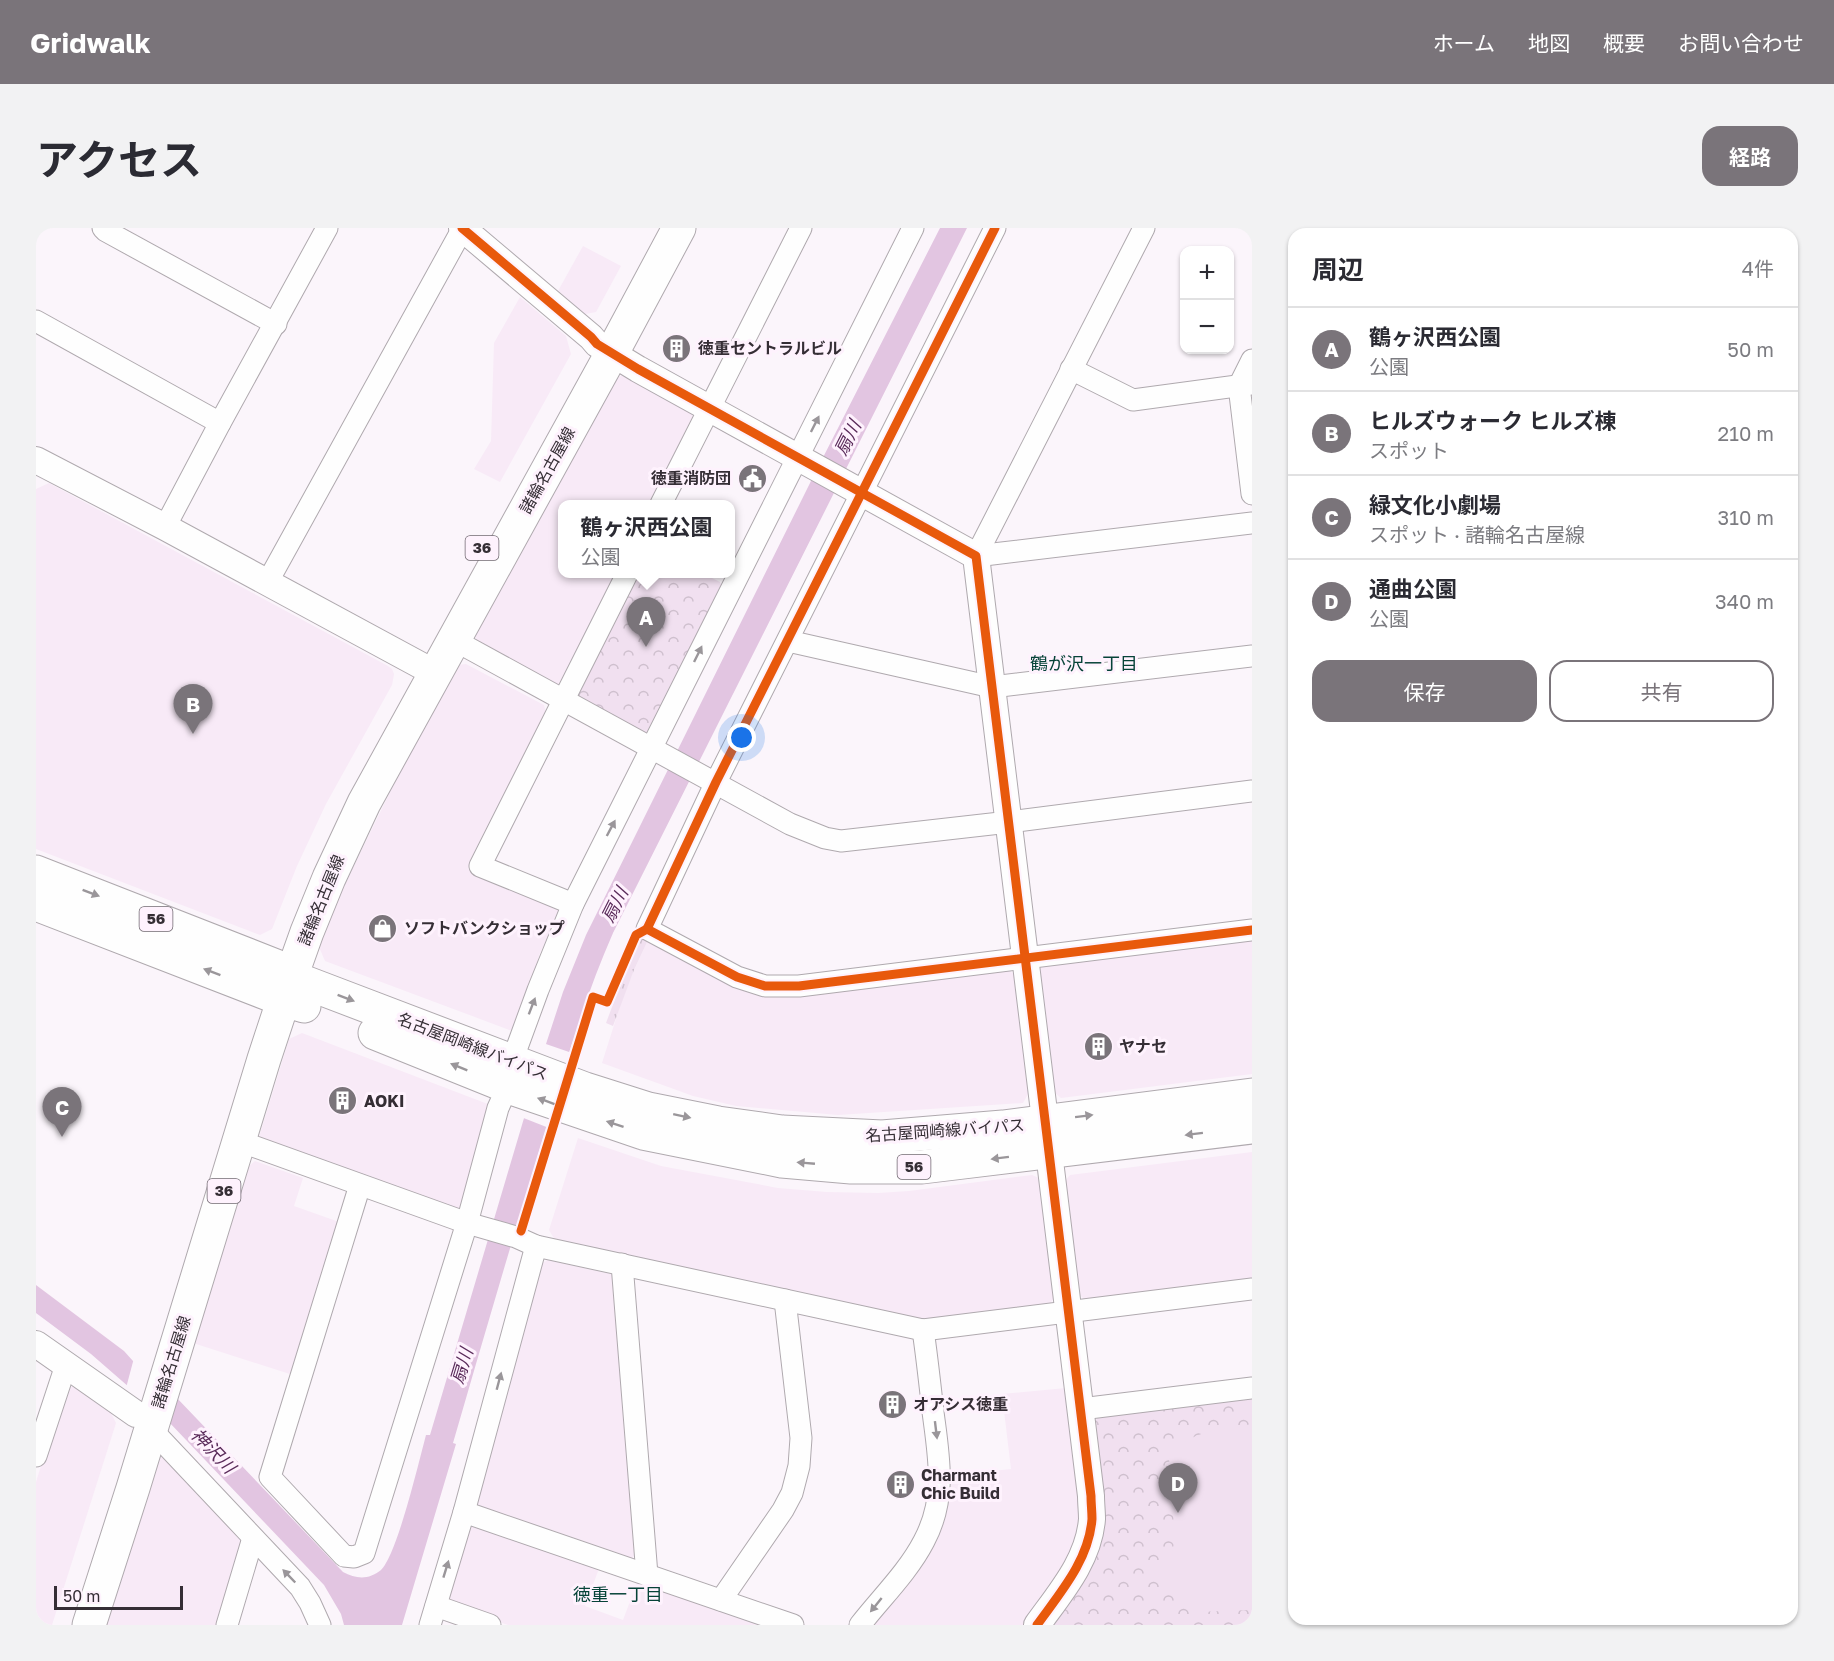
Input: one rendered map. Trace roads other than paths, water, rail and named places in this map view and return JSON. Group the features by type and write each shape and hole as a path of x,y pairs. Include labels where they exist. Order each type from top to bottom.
{"main road":[{"name":"諸輪名古屋線","path":"157,1375 239,1141 264,1059 280,984 307,932 364,803 454,640 604,349 659,228"},
{"name":"諸輪名古屋線","path":"89,1625 144,1416 316,865 472,565 679,228"},
{"name":"名古屋岡崎線バイパス","path":"36,872 280,984 322,1012 582,1100 782,1132 882,1137 1046,1137 1252,1127"},
{"name":"名古屋岡崎線バイパス","path":"36,904 280,984"},
{"name":"名古屋岡崎線バイパス","path":"1046,1137 1252,1095"},
{"name":"諸輪名古屋線","path":"69,1625 107,1509 144,1416"}],"street":[{"path":"103,228 276,324"},
{"path":"165,527 327,228"},
{"path":"267,583 462,228 604,349 976,556 1252,523"},
{"path":"663,500 801,228"},
{"path":"735,565 806,462 913,228"},
{"path":"995,228 853,488 788,641 716,782 647,929 737,977 765,986 824,984 1252,930"},
{"path":"1037,1625 1077,1568 1086,1546 1092,1520 1091,1496 976,556 1144,228"},
{"path":"36,321 220,423"},
{"path":"1252,360 1246,385 1252,494"},
{"path":"1071,369 1133,400 1246,385"},
{"path":"36,460 420,665"},
{"path":"573,904 480,866 624,578"},
{"path":"360,1185 270,1478 344,1556 354,1557 364,1553 476,1226 498,1108 513,1075 538,990 573,904 630,792 726,578"},
{"path":"454,640 671,758 696,774 716,782 790,824 825,838 841,841 1252,791"},
{"path":"788,641 992,687 1252,656"},
{"path":"239,1141 476,1226 516,1237 536,1246 923,1330 1252,1289"},
{"path":"490,1625 433,1615 464,1512 536,1246"},
{"path":"622,1264 647,1575"},
{"path":"721,1600 783,1510 792,1493 800,1466 801,1438 784,1300"},
{"path":"860,1625 924,1542 933,1521 939,1496 940,1471 923,1330"},
{"path":"36,1344 144,1416 253,1539 300,1587 320,1625"},
{"path":"36,1456 66,1365"},
{"path":"1081,1408 1252,1388"},
{"path":"464,1512 793,1625"},
{"path":"226,1625 253,1539"}],"water":[{"path":"940,228 967,228 602,959 574,1038 530,1182 402,1625 344,1625 341,1614 324,1585 168,1421 91,1354 36,1313 36,1285 124,1351 175,1396 343,1572 362,1577 372,1576 381,1570 394,1546 400,1528 426,1435 430,1435 546,1044 563,992 586,935 811,481"}],"place":[{"name":"徳重セントラルビル","path":"677,348"},
{"name":"徳重消防団","path":"752,478"},
{"name":"鶴ヶ沢西公園","path":"646,647"},
{"name":"ヒルズウォーク ヒルズ棟","path":"193,734"},
{"name":"ソフトバンクショップ","path":"383,928"},
{"name":"ヤナセ","path":"1098,1046"},
{"name":"AOKI","path":"343,1101"},
{"name":"緑文化小劇場","path":"62,1137"},
{"name":"オアシス徳重","path":"892,1404"},
{"name":"Charmant Chic Build","path":"900,1484"},
{"name":"通曲公園","path":"1178,1513"}],"district":[{"name":"鶴が沢一丁目","path":"1084,664"},
{"name":"徳重一丁目","path":"618,1595"}],"water label":[{"name":"扇川","path":"848,438"},
{"name":"扇川","path":"615,905"},
{"name":"扇川","path":"462,1366"},
{"name":"神沢川","path":"213,1451"}]}
